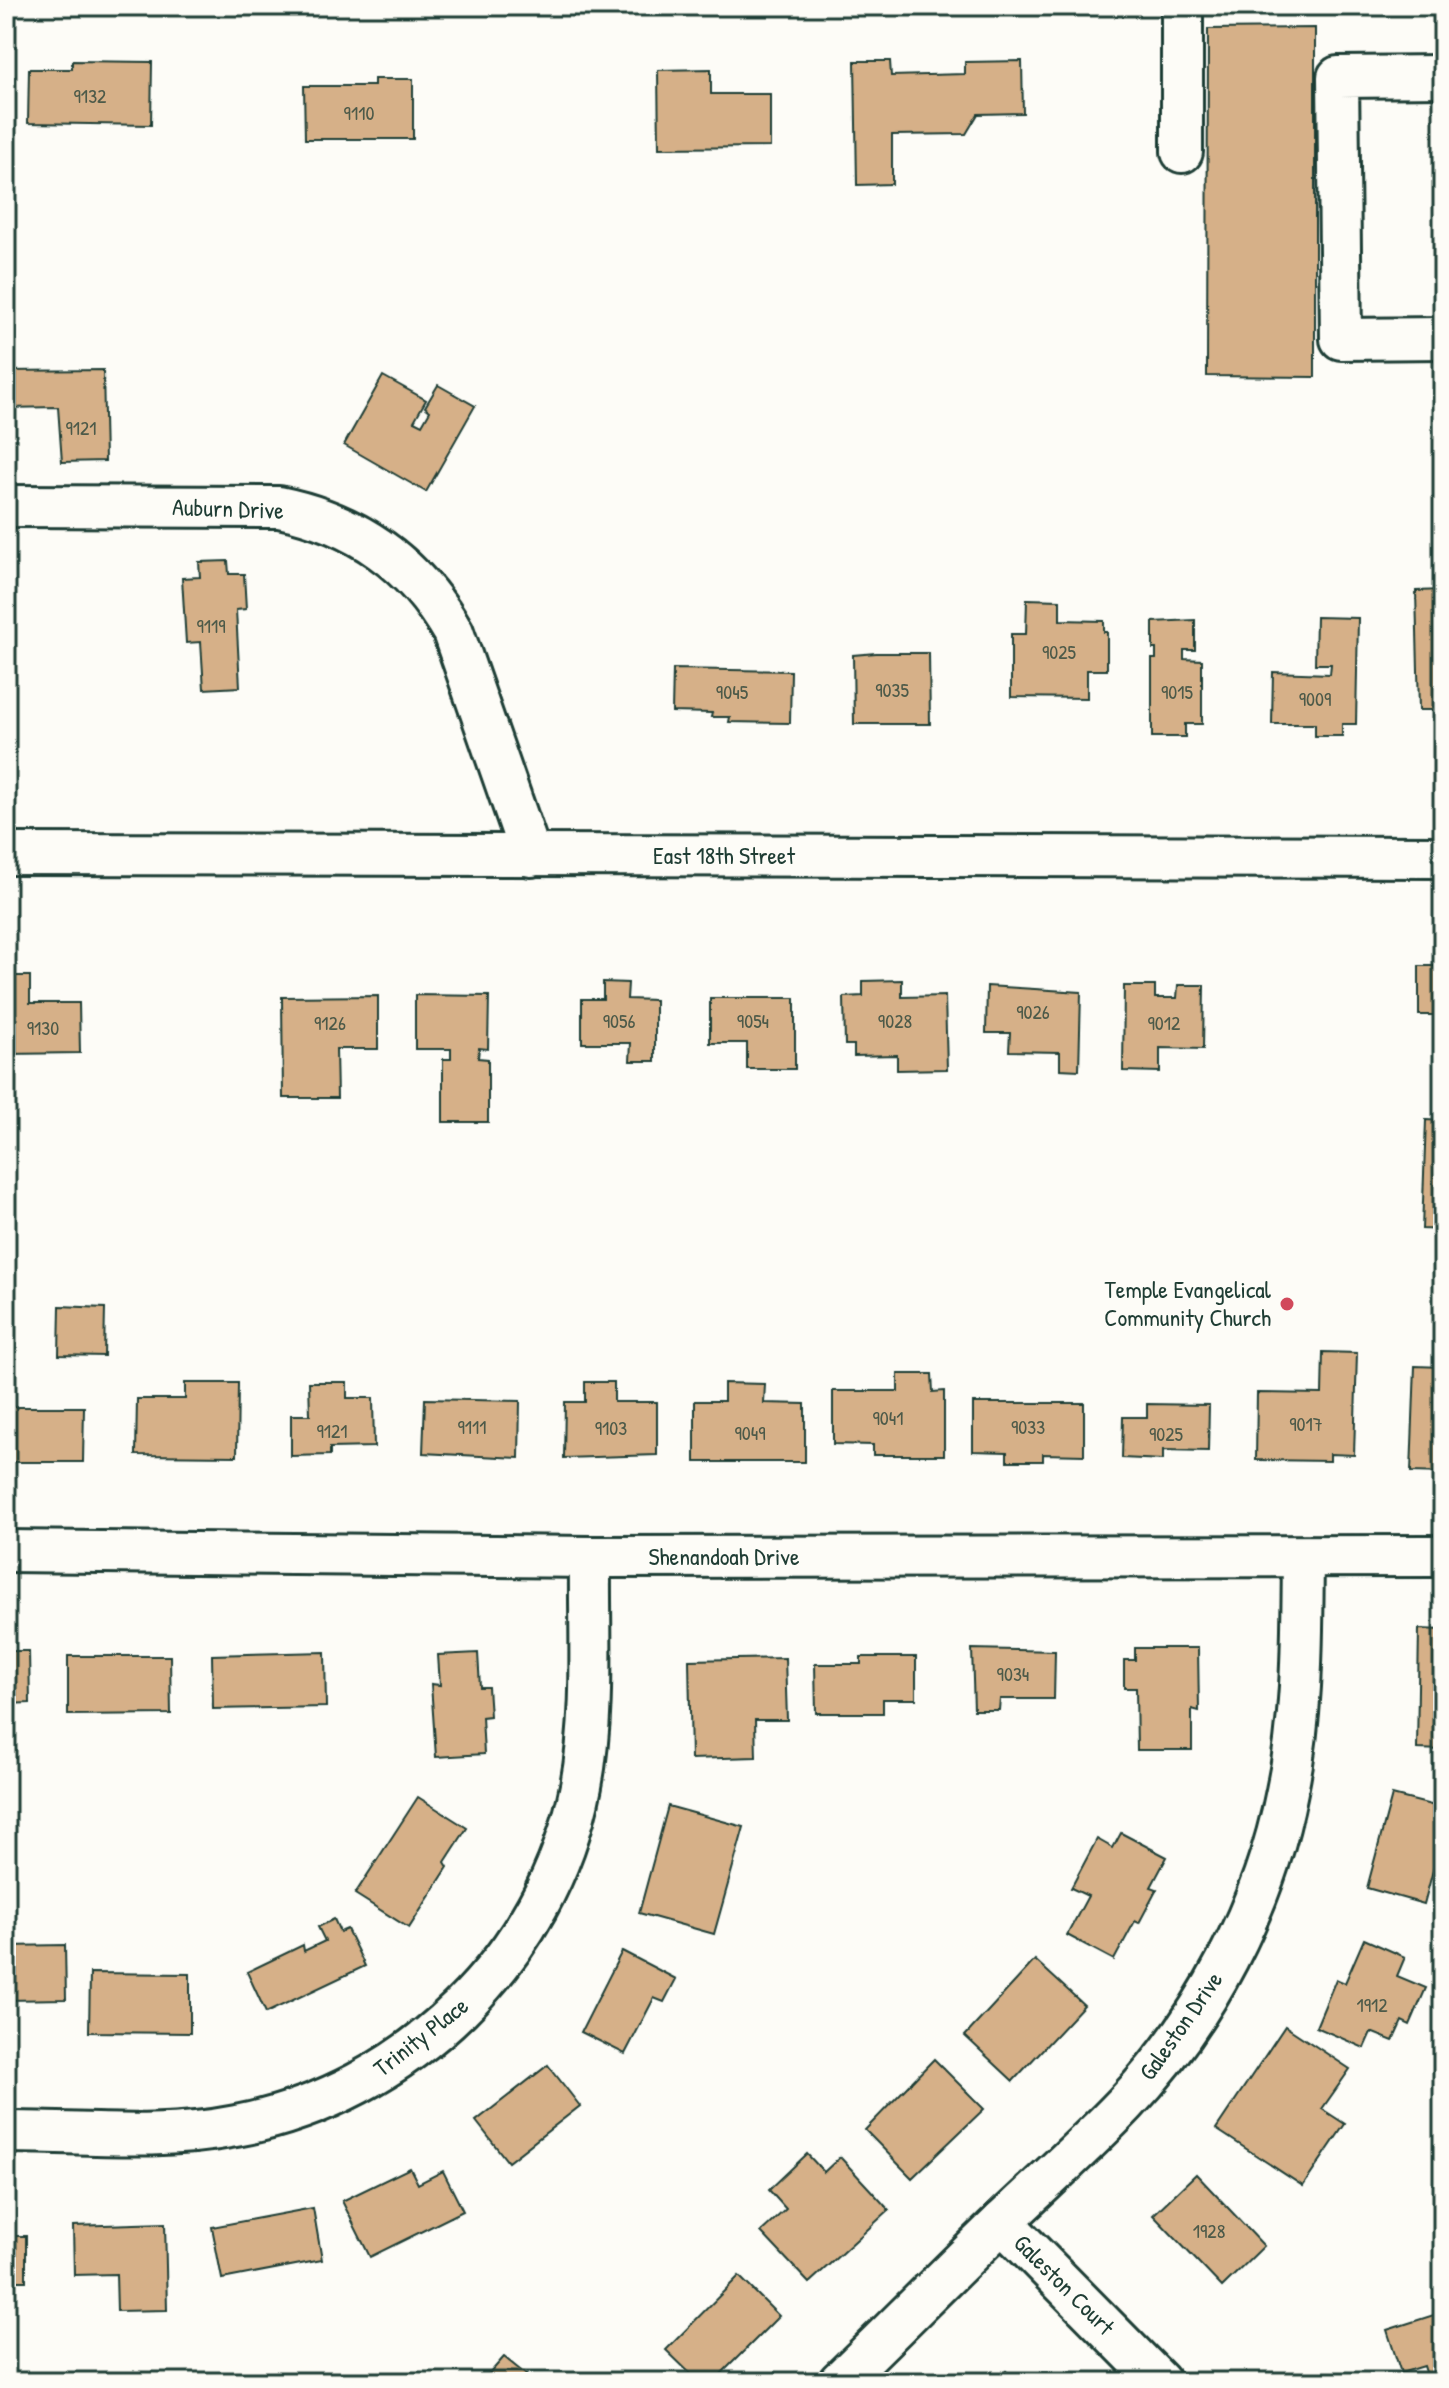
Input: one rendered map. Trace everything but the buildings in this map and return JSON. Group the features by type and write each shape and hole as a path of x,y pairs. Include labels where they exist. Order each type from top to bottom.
{"street":[{"path":"1182,6 1182,152"},
{"path":"1443,76 1338,77 1341,339 1443,338"},
{"name":"Auburn Drive","path":"6,506 279,507 348,530 380,548 420,583 437,603 453,632 531,856"},
{"name":"East 18th Street","path":"6,854 1443,857"},
{"name":"Shenandoah Drive","path":"6,1551 590,1557 1443,1556"},
{"name":"Trinity Place","path":"6,2132 181,2133 234,2127 269,2119 336,2095 383,2071 466,2005 530,1921 554,1873 572,1822 588,1727 590,1557"},
{"name":"Galeston Drive","path":"839,2382 1125,2104 1160,2062 1210,1989 1249,1913 1279,1825 1287,1791 1298,1720 1303,1557"},
{"name":"Galeston Court","path":"1002,2222 1160,2382"}],"place":[{"name":"Temple Evangelical Community Church","path":"1287,1304"}]}
